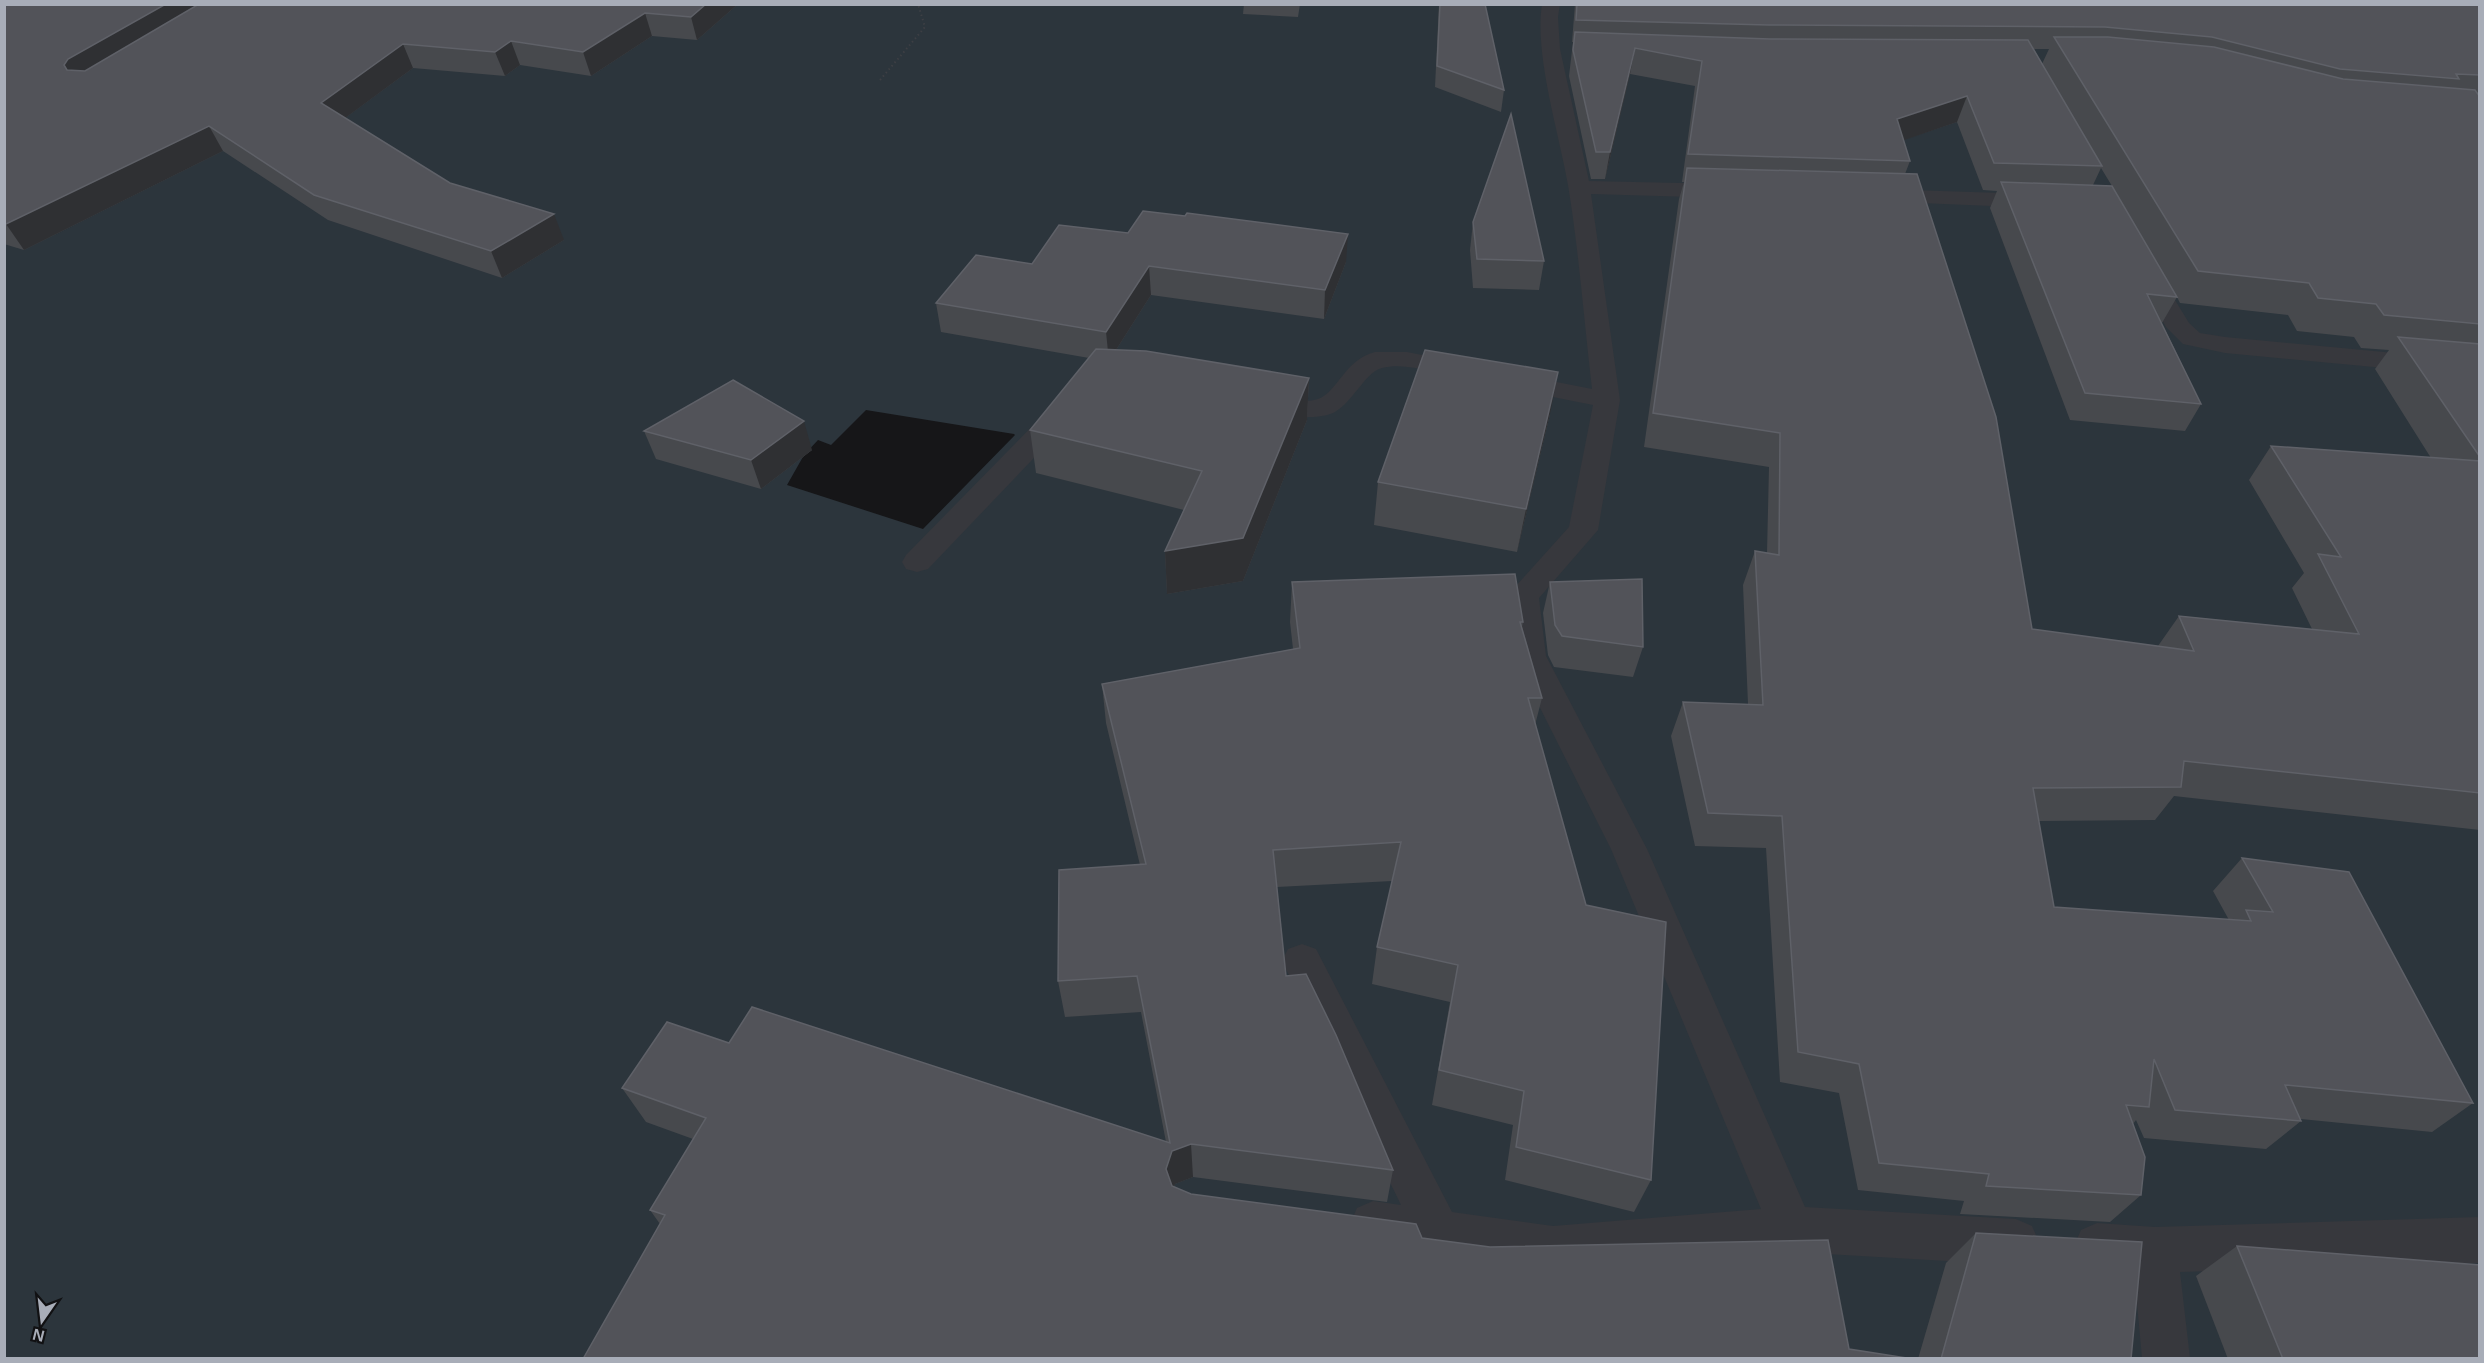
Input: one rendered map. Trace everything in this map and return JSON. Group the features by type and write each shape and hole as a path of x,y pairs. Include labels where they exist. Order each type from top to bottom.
{"street":[{"path":"1551,4 1549,17 1563,50 1607,400 1583,530 1523,596 1530,656 1629,849 1792,1229"},
{"path":"1579,187 1744,192"},
{"path":"1861,196 2061,202"},
{"path":"2138,255 2179,327 2192,339 2226,345 2480,369"},
{"path":"1239,398 1295,408 1324,407 1335,400 1360,370 1375,360 1407,360 1607,400"},
{"path":"917,561 1082,391"},
{"path":"1302,961 1438,1233"},
{"path":"1333,1219 1553,1249 1792,1229 2155,1250 2480,1240"},
{"path":"2155,1250 2166,1359"}],"path":[{"path":"880,80 925,27 918,4"}],"shaded area":[{"path":"5,5 2479,5 2479,1358 5,1358","holes":["866,410 1014,434 923,529 787,485 804,455 818,440 831,445"]}],"building":[{"path":"4,4 166,4 68,59 64,65 67,70 85,71 199,4 706,4 691,17 645,13 583,52 511,41 495,52 403,44 321,103 450,183 554,214 491,251 314,195 209,126 4,224"},
{"path":"1440,4 1485,4 1504,90 1437,66"},
{"path":"1577,4 2480,4 2480,75 2456,74 2459,79 2340,69 2212,37 2105,27 1769,25 1576,20"},
{"path":"1575,32 1770,39 2028,40 2102,166 1994,163 1967,96 1897,119 1910,161 1688,154 1702,61 1635,48 1610,152 1596,152 1573,50"},
{"path":"2054,37 2108,37 2214,47 2343,79 2475,90 2480,97 2480,324 2384,315 2376,304 2318,298 2309,283 2198,271"},
{"path":"1511,114 1544,261 1477,259 1473,222"},
{"path":"1687,168 1917,174 1996,417 2032,629 2194,651 2179,616 2359,634 2318,554 2341,557 2271,446 2480,461 2480,793 2184,761 2181,787 2033,788 2054,907 2251,921 2246,910 2273,912 2242,858 2349,872 2473,1103 2285,1085 2301,1121 2175,1110 2154,1059 2149,1107 2126,1105 2145,1157 2141,1195 1986,1186 1989,1174 1879,1163 1859,1064 1798,1052 1782,816 1708,813 1683,702 1763,705 1755,551 1779,555 1780,433 1653,413"},
{"path":"2001,182 2112,186 2177,297 2147,294 2201,404 2085,393"},
{"path":"1143,211 1185,216 1187,213 1348,234 1325,290 1149,266 1106,332 936,303 976,255 1032,264 1059,225 1128,233"},
{"path":"2398,337 2480,344 2480,457"},
{"path":"1096,349 1146,351 1309,378 1243,538 1165,551 1202,471 1030,430"},
{"path":"1425,350 1558,372 1526,509 1378,482"},
{"path":"733,380 804,421 751,460 644,431"},
{"path":"1515,574 1523,622 1520,622 1542,698 1528,698 1586,905 1666,922 1651,1180 1516,1147 1524,1091 1439,1070 1458,965 1377,947 1401,842 1273,850 1286,976 1306,974 1336,1035 1393,1170 1191,1144 1172,1151 1166,1169 1172,1186 1191,1194 1416,1224 1422,1238 1490,1247 1828,1240 1849,1349 1913,1359 583,1359 665,1215 650,1210 706,1118 622,1088 667,1022 729,1043 752,1007 1170,1143 1137,976 1058,981 1059,870 1146,864 1102,684 1300,648 1292,582"},
{"path":"1642,579 1643,647 1562,636 1555,625 1550,582"},
{"path":"1976,1233 2142,1242 2131,1359 1941,1359"},
{"path":"2237,1246 2480,1265 2480,1359 2283,1359"}]}
